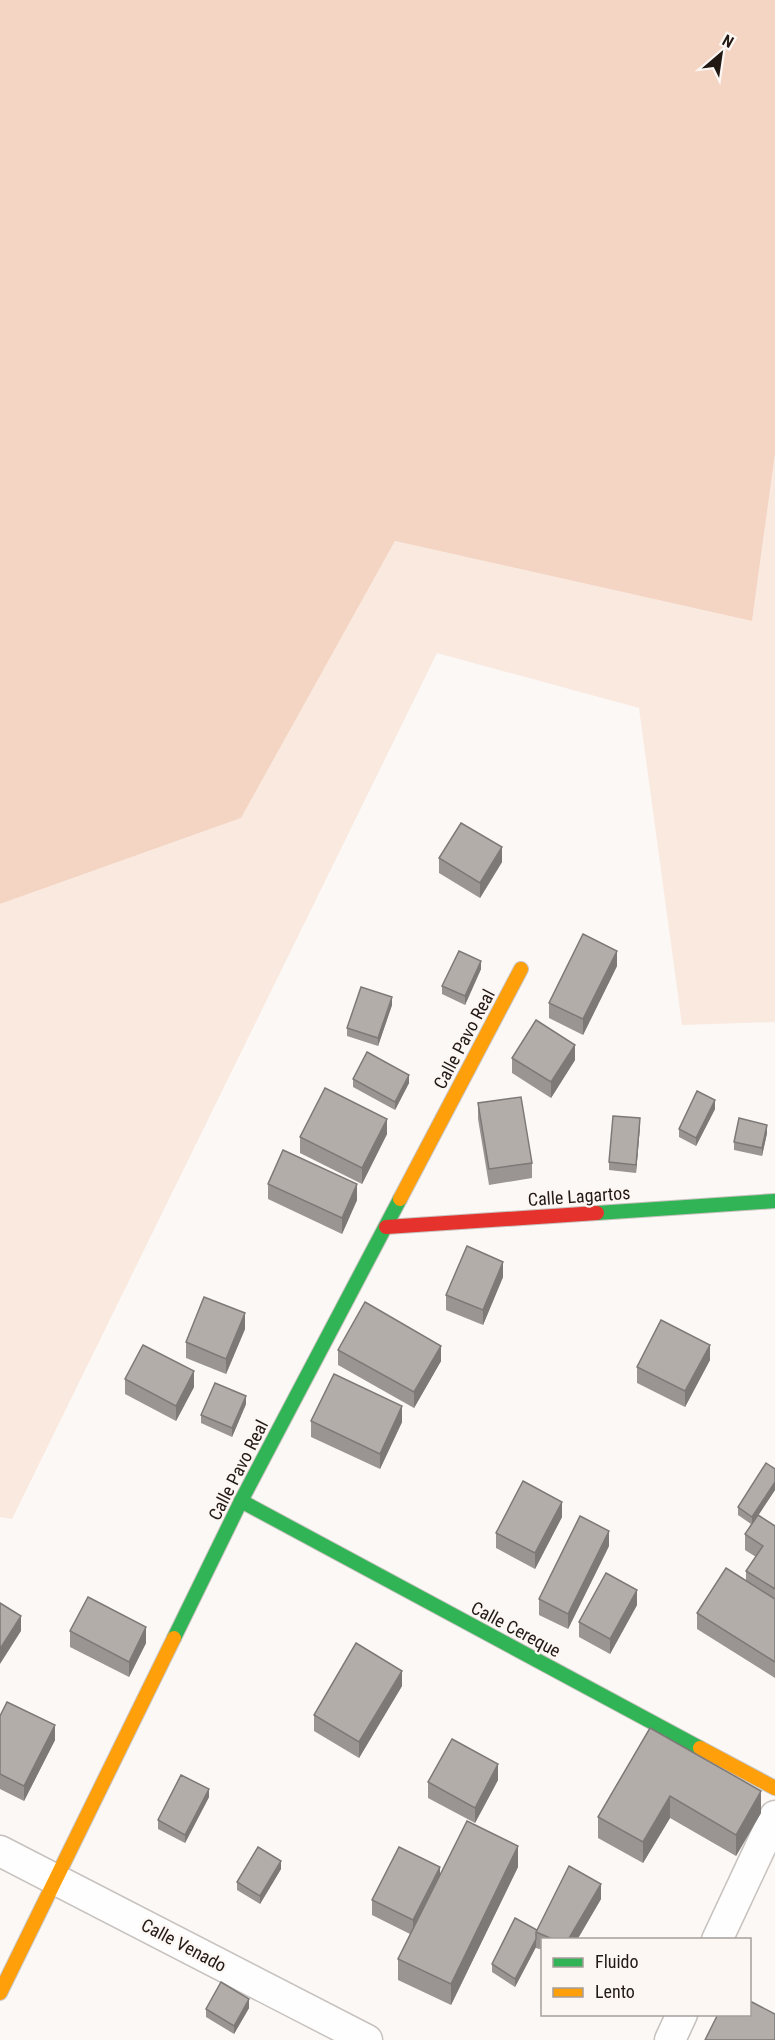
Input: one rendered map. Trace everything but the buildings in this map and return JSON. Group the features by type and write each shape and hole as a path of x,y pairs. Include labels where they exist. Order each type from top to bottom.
{"street":[{"name":"Calle Pavo Real","path":"0,1994 241,1501 521,969"},
{"name":"Calle Lagartos","path":"386,1227 775,1201"},
{"name":"Calle Cereque","path":"241,1501 775,1788"},
{"path":"718,1938 775,1816"},
{"name":"Calle Venado","path":"0,1851 367,2040"},
{"path":"670,2040 681,2016"}],"shaded area":[{"path":"0,0 775,0 775,454 752,621 395,541 241,818 0,904"},
{"path":"775,454 775,1022 682,1025 639,708 437,653 12,1519 0,1517 0,904 241,818 395,541 752,621"}],"traffic: fast":[{"path":"174,1638 241,1501 400,1199"},
{"path":"597,1213 775,1201"},
{"path":"241,1501 700,1748"}],"traffic: slow":[{"path":"400,1199 521,969"},
{"path":"0,1993 174,1638"},
{"path":"700,1748 775,1788"}],"traffic: jam":[{"path":"386,1227 597,1213"}]}
